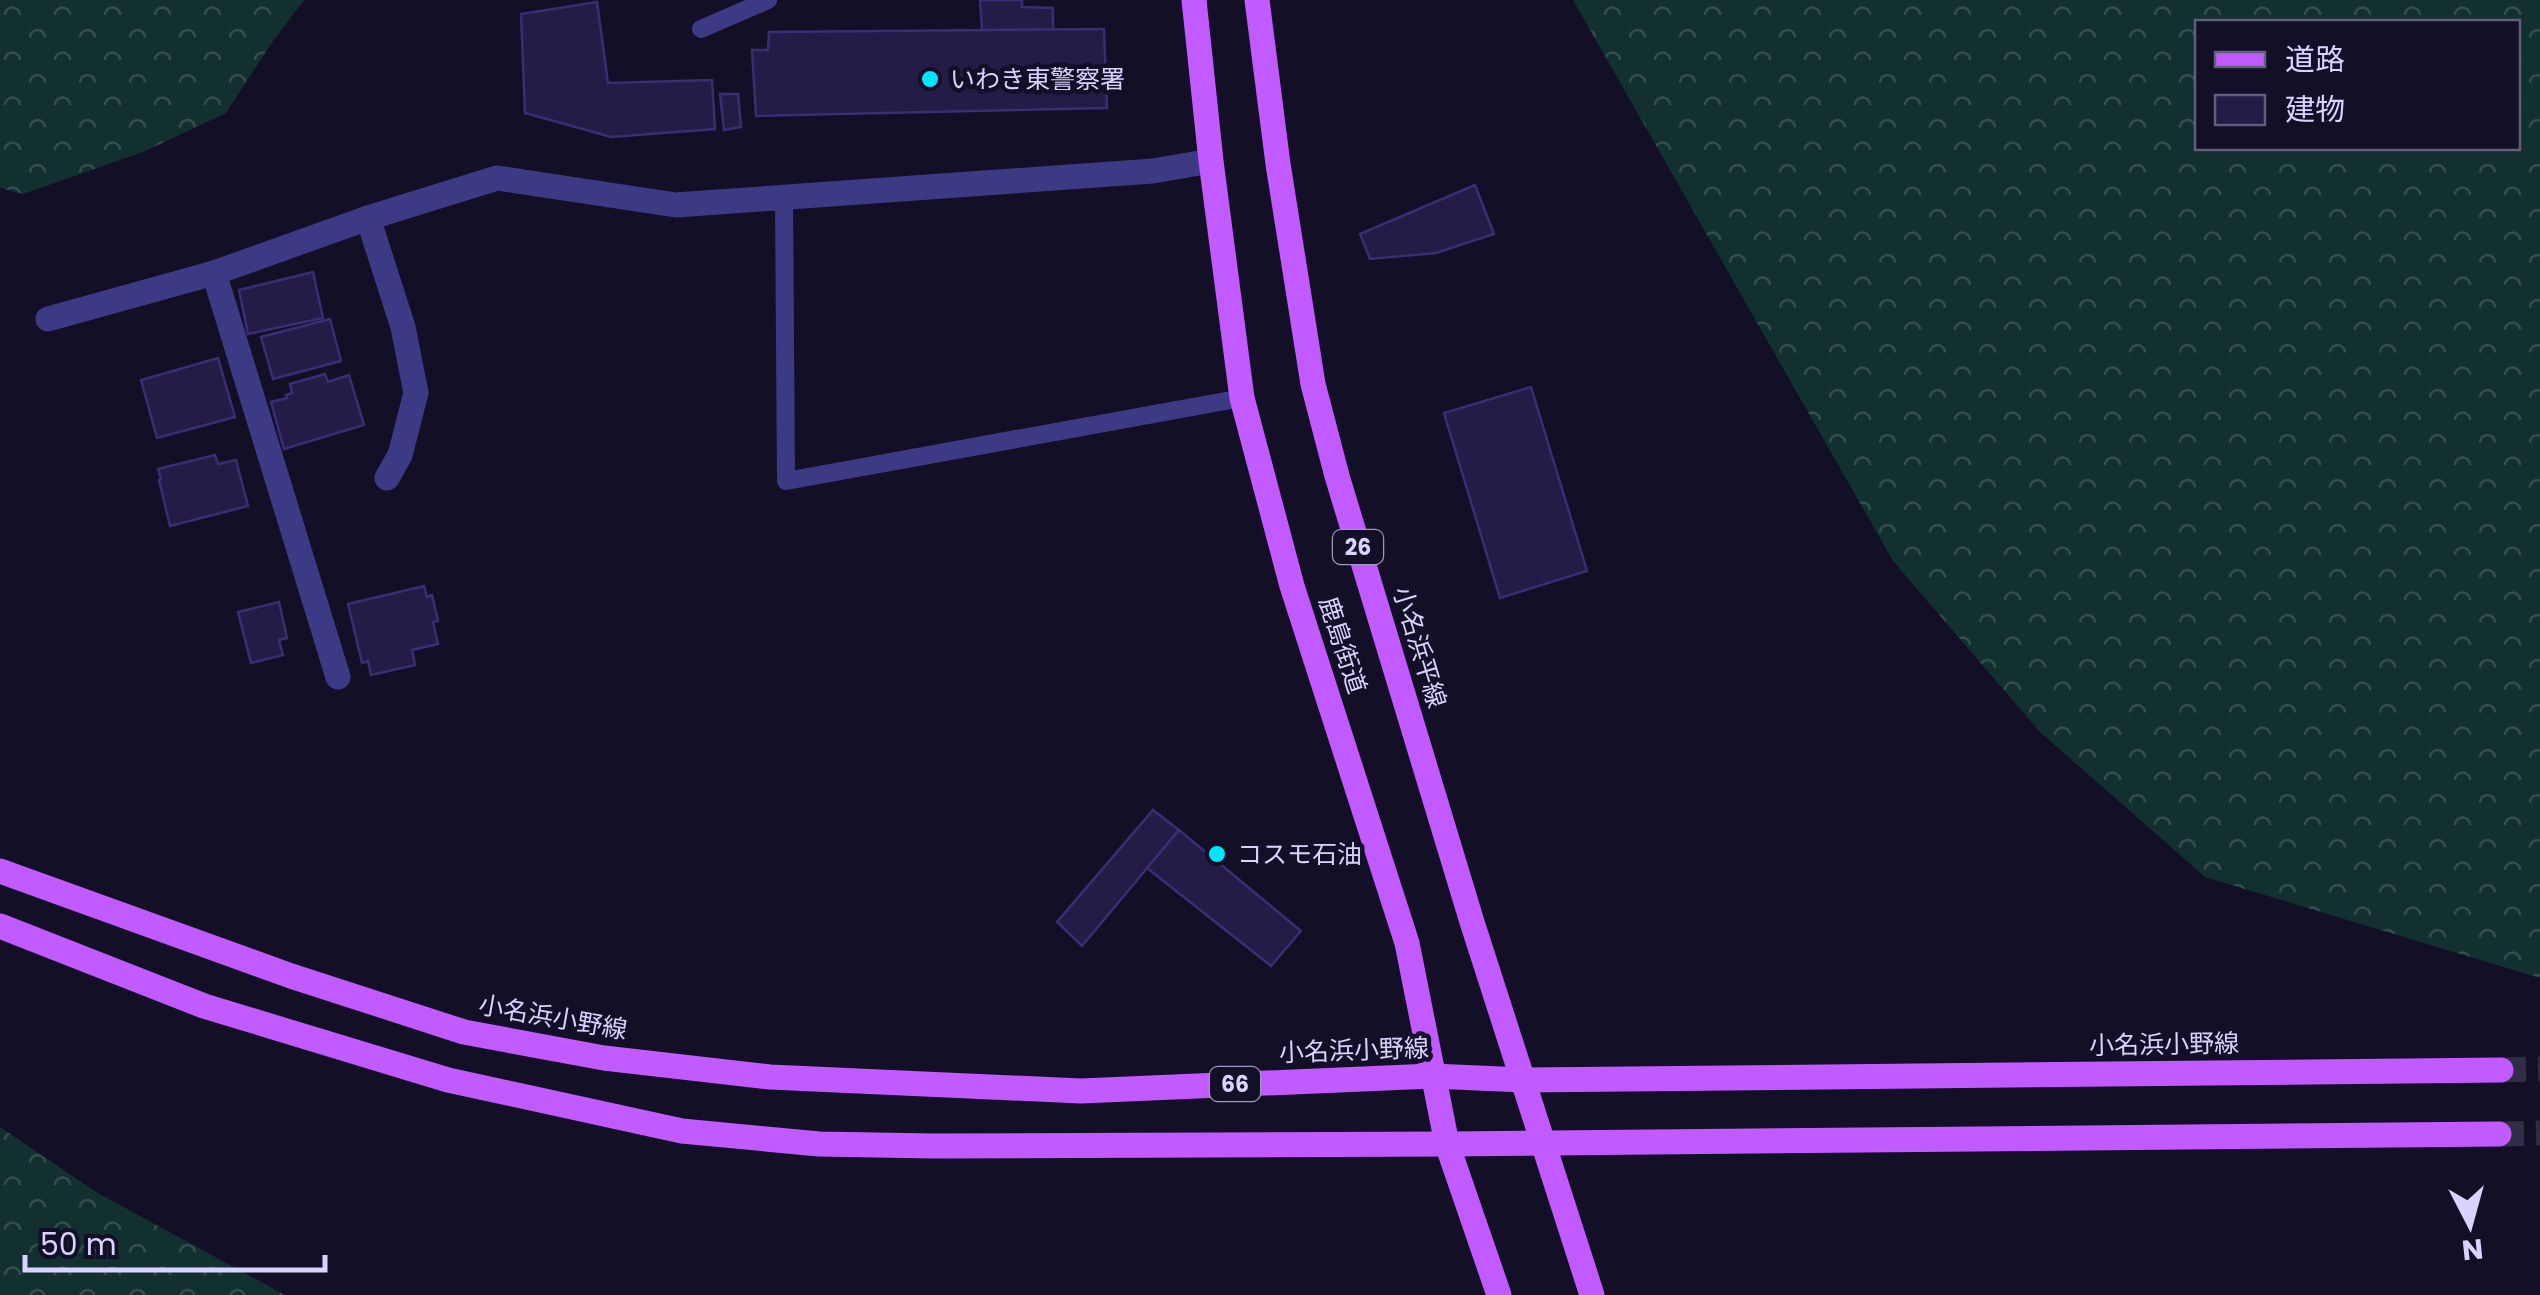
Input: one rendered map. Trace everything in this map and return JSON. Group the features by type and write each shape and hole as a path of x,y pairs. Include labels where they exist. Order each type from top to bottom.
{"main road":[{"name":"鹿島街道","path":"1194,0 1242,398 1292,586 1407,943 1447,1144 1499,1295"},
{"name":"小名浜平線","path":"1257,0 1281,182 1318,402 1336,476 1592,1295"},
{"name":"小名浜小野線","path":"0,871 291,976 464,1032 604,1058 770,1076 1082,1091 1432,1076 1524,1080 2501,1070"},
{"path":"0,926 204,1006 448,1080 682,1131 819,1144 1447,1144 2498,1134"}],"street":[{"path":"48,319 214,273 368,218 497,178 676,206 1153,171 1211,161"},
{"path":"368,218 403,328 416,392 400,455 386,478"},
{"path":"214,273 338,677"}],"lane":[{"path":"701,29 768,0"},
{"path":"784,198 786,481 1242,398"}],"green space":[{"path":"0,0 304,0 226,113 143,152 23,194 0,188"},
{"path":"1573,0 2540,0 2540,978 2205,877 2040,732 1893,561"},
{"path":"0,1127 96,1192 285,1295 0,1295"}],"building":[{"path":"980,0 1022,0 1022,7 1053,8 1053,30 982,30"},
{"path":"597,2 608,83 712,80 715,129 611,137 525,113 521,14"},
{"name":"いわき東警察署","path":"1104,29 1107,108 756,116 752,50 768,50 769,32"},
{"path":"720,94 738,94 741,127 724,130"},
{"path":"1475,185 1494,234 1436,253 1370,259 1360,234"},
{"path":"313,272 323,318 248,334 239,290"},
{"path":"330,319 341,361 273,379 261,337"},
{"path":"218,358 235,417 157,438 141,380"},
{"path":"325,374 328,382 349,375 364,425 284,449 271,402 287,398 292,393 290,384"},
{"path":"1531,387 1587,571 1500,598 1444,413"},
{"path":"215,455 218,464 236,460 248,506 170,526 158,469"},
{"path":"424,586 427,597 432,595 438,644 412,650 415,665 371,675 368,661 362,663 348,604"},
{"path":"279,602 287,638 279,640 283,655 251,663 238,612"},
{"path":"1153,810 1179,830 1082,946 1057,922"},
{"path":"1179,830 1301,931 1271,966 1147,868"}],"tunnel":[{"path":"2501,1070 2540,1069"},
{"path":"2499,1134 2540,1133"}],"place":[{"name":"いわき東警察署","path":"930,79"},
{"name":"コスモ石油","path":"1217,854"}]}
